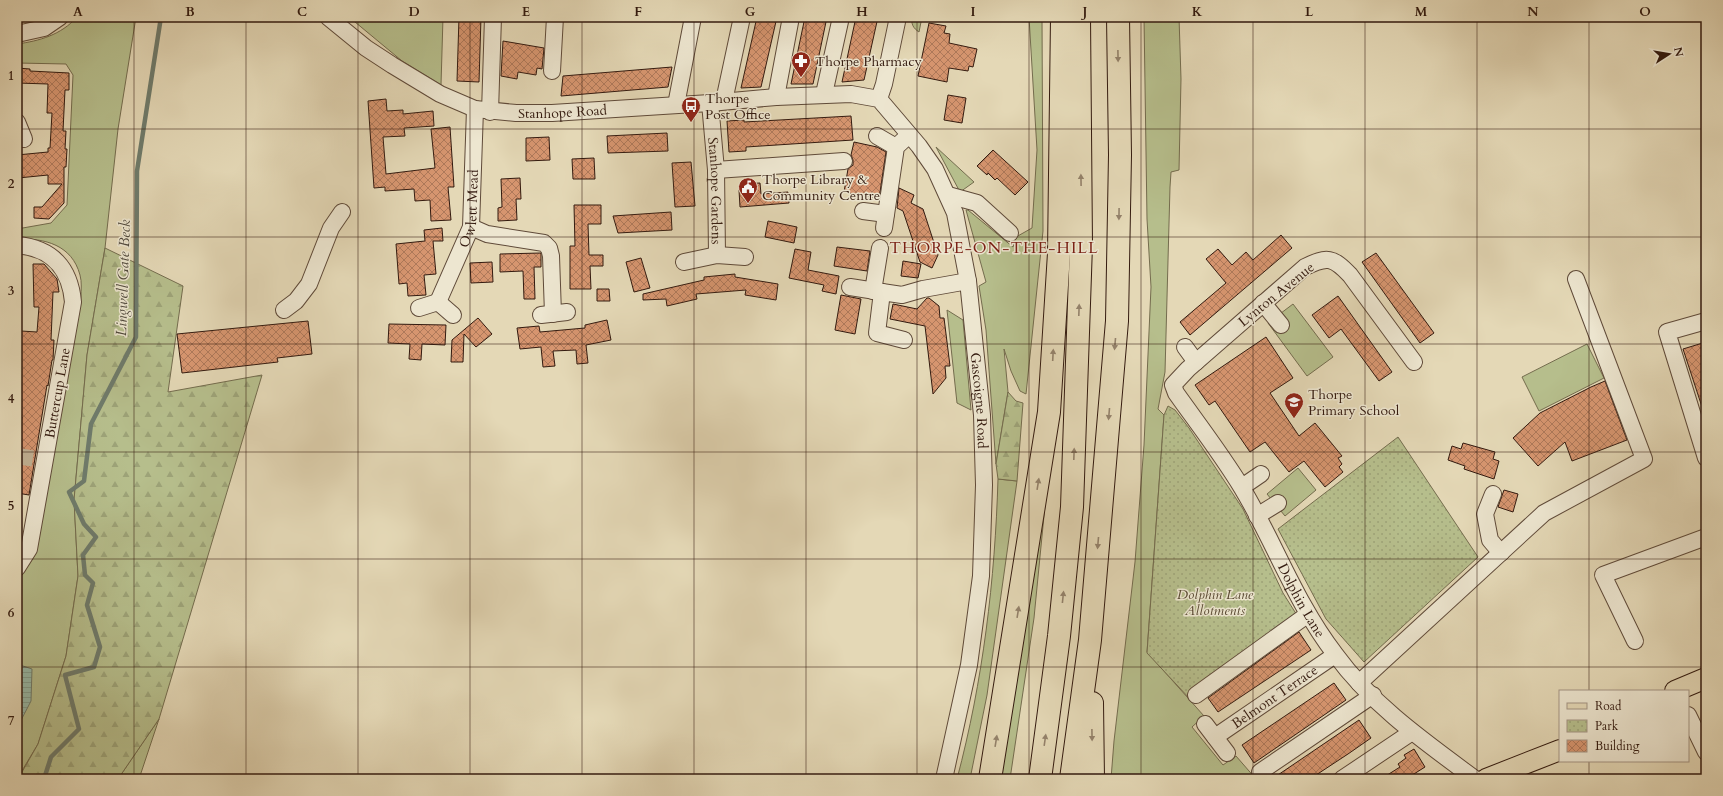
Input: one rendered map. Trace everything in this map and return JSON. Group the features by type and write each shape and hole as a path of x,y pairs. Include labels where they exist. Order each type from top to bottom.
{"highway":[{"path":"990,779 1050,412 1058,253 1062,17"},
{"path":"1040,779 1059,636 1072,507 1082,245 1079,17"},
{"path":"1071,779 1090,640 1117,321 1120,155 1118,17"},
{"path":"1090,640 1093,779"}],"main road":[{"path":"1678,690 1706,678"},
{"path":"1486,779 1559,750"}],"street":[{"path":"17,34 44,28 60,17"},
{"name":"Stanhope Road","path":"328,17 366,48 440,94 483,110 552,113 824,94"},
{"name":"Owlett Mead","path":"438,302 471,227 493,17"},
{"path":"552,71 555,17"},
{"path":"676,104 693,17"},
{"name":"Stanhope Gardens","path":"717,256 717,102 742,17"},
{"path":"776,97 791,17"},
{"path":"841,17 824,94 851,94 879,99 884,84 898,17"},
{"name":"Gascoigne Road","path":"879,99 919,146 935,169 955,213 968,281 982,415 984,485 981,576 969,665 944,779"},
{"path":"17,122 24,139"},
{"path":"863,211 885,221 896,147 909,135"},
{"path":"877,136 896,147"},
{"path":"716,170 844,160"},
{"path":"948,195 977,203 1010,233"},
{"path":"284,310 296,301 309,284 331,228 342,212"},
{"path":"471,227 487,234 544,243 549,248 552,256 554,313"},
{"name":"Buttercup Lane","path":"17,245 40,251 55,259 67,273 71,286 73,302 40,459 29,549 23,562 17,568"},
{"path":"880,248 877,333 904,340"},
{"name":"Stanhope Gardens","path":"684,262 717,256 745,257"},
{"name":"Lynton Avenue","path":"1174,385 1177,379 1305,267 1319,260 1328,258 1339,264 1350,275 1414,362"},
{"path":"1359,683 1544,513 1644,458 1576,279"},
{"path":"850,287 902,295 923,289 968,281"},
{"path":"418,308 438,302 453,316"},
{"path":"1263,303 1281,326"},
{"path":"1706,321 1667,332 1706,458"},
{"path":"1185,347 1196,362"},
{"name":"Dolphin Lane","path":"1174,385 1176,393 1242,487 1307,615 1335,655 1359,683 1412,732 1475,779"},
{"path":"1242,487 1261,474"},
{"path":"1493,494 1485,514 1490,540 1501,553"},
{"path":"1257,516 1278,504"},
{"path":"1634,641 1603,575 1706,537"},
{"path":"1196,695 1307,615"},
{"name":"Belmont Terrace","path":"1215,737 1335,655"},
{"path":"1260,772 1373,695"},
{"path":"1689,717 1706,752"},
{"path":"1205,724 1227,753"},
{"path":"1342,779 1412,732"}],"green space":[{"path":"77,17 136,17 118,129 105,248 87,355 74,500 78,576 66,656 38,744 17,779 17,576 28,566 36,553 81,297 81,280 76,265 64,250 47,242 17,239 17,229 51,223 67,205 73,75 66,64 17,63 17,44 41,39 57,33"},
{"path":"349,17 443,17 441,85 402,61"},
{"path":"912,17 922,17 919,32 913,26"},
{"path":"1029,17 1042,17 1043,231 1026,394 1020,391 1011,371 1004,349 1008,392 996,464 986,330 979,286 986,282 966,210 968,210 1013,247 1016,237 1032,228 1037,150"},
{"path":"1144,17 1179,17 1181,79 1179,170 1171,172 1170,187 1165,372 1158,409 1164,415 1147,652 1204,716 1192,727 1223,765 1236,756 1256,779 1111,779 1135,562 1144,445 1151,287 1147,219"},
{"path":"936,147 974,182 960,192"},
{"path":"105,248 183,286 168,392 262,375 159,719 118,779 18,779 38,744 66,656 78,576 74,500 87,355"},
{"path":"1293,304 1333,357 1307,376 1268,323"},
{"path":"947,310 963,320 971,410 957,403"},
{"path":"1587,344 1604,378 1539,411 1522,377"},
{"path":"1008,392 1016,401 1023,403 1017,481 998,479 996,464"},
{"name":"Dolphin Lane Allotments","path":"1168,406 1175,410 1189,428 1243,509 1283,593 1300,620 1190,699 1147,653 1164,415"},
{"path":"1398,437 1478,557 1364,662 1326,619 1278,529"},
{"path":"1298,468 1316,490 1285,516 1267,494"},
{"path":"998,479 1017,481 987,695 970,779 957,779 981,668 991,592"},
{"path":"1047,485 1034,618 1010,779 1001,779"},
{"path":"159,719 139,779 118,779"}],"shaded area":[{"path":"17,664 32,669 31,701 17,728"}],"building":[{"path":"459,17 481,17 479,82 457,81"},
{"path":"757,17 777,17 761,87 741,88"},
{"path":"805,17 827,17 813,84 791,84"},
{"path":"856,17 878,17 864,80 842,82"},
{"path":"929,23 946,26 944,33 950,34 949,43 977,49 973,67 969,66 968,71 949,68 947,82 918,76"},
{"path":"503,41 544,48 542,69 537,68 536,75 518,72 517,79 501,76"},
{"path":"672,67 668,87 561,96 563,76"},
{"path":"17,68 30,69 30,71 69,73 69,90 65,90 63,131 66,131 65,149 67,149 66,167 64,167 64,203 49,219 34,218 34,207 42,207 62,184 48,184 48,175 18,178 17,168 17,155 48,152 48,148 50,148 52,113 47,113 48,84 17,83"},
{"path":"948,95 966,98 962,123 944,120"},
{"path":"386,99 387,111 403,110 403,114 433,111 434,126 404,128 405,136 383,137 386,174 435,168 431,129 450,127 454,187 448,187 451,220 431,221 430,200 415,201 414,189 385,191 385,187 374,188 368,101"},
{"path":"851,116 853,140 746,147 746,151 729,152 727,121 744,120 744,122"},
{"path":"667,133 668,151 608,153 607,136"},
{"path":"549,137 550,160 526,161 526,138"},
{"path":"854,142 877,147 886,152 879,199 844,192 848,169 853,165 851,155"},
{"path":"993,150 1028,182 1015,195 997,178 995,180 988,173 987,175 977,166"},
{"path":"594,158 595,179 573,179 572,159"},
{"path":"691,162 695,206 675,207 672,163"},
{"path":"520,178 521,199 516,199 517,220 498,221 498,208 502,207 501,179"},
{"path":"760,183 761,194 788,192 789,203 740,207 739,190 744,190 743,184"},
{"path":"899,188 914,195 911,203 923,209 938,255 932,268 920,262 903,211 897,208"},
{"path":"574,205 601,205 601,224 588,224 589,255 603,255 603,266 590,266 591,289 570,289 570,246 575,246"},
{"path":"671,212 672,230 618,233 613,216"},
{"path":"768,221 797,227 794,243 765,237"},
{"path":"442,228 443,241 433,241 436,274 424,275 426,295 408,296 407,283 399,284 396,244 425,241 424,230"},
{"path":"1281,235 1292,248 1190,335 1180,322 1226,283 1206,259 1218,249 1232,265 1246,252 1253,260"},
{"path":"837,247 870,251 867,271 834,266"},
{"path":"795,249 811,252 808,270 839,276 836,294 822,291 824,285 789,278"},
{"path":"541,253 541,267 534,267 535,299 524,299 523,271 500,272 500,254"},
{"path":"1376,253 1434,333 1420,343 1362,262"},
{"path":"641,258 650,288 634,292 626,262"},
{"path":"903,261 921,264 918,278 901,276"},
{"path":"492,262 493,282 471,283 470,263"},
{"path":"33,264 44,264 57,279 59,292 53,292 51,340 54,340 53,360 48,386 47,385 29,495 17,493 17,451 22,417 17,416 17,359 20,359 21,331 37,332 39,307 34,307"},
{"path":"735,274 735,277 778,284 776,300 745,295 746,290 696,294 697,299 667,306 666,299 643,300 643,294 704,280 704,277"},
{"path":"597,289 609,289 610,301 597,301"},
{"path":"841,295 861,299 855,334 835,330"},
{"path":"1338,296 1392,372 1379,381 1341,329 1329,338 1312,315"},
{"path":"927,298 939,306 940,318 944,318 950,366 945,366 946,378 933,394 925,326 890,319 893,304 917,309"},
{"path":"478,318 492,334 476,347 464,334 463,362 451,362 452,340"},
{"path":"607,320 611,340 586,345 588,363 577,364 576,350 553,351 555,366 543,367 541,347 520,349 517,328 539,326 540,332 585,328 585,325"},
{"path":"308,321 312,354 277,358 278,362 182,373 177,334"},
{"path":"389,324 446,325 445,345 422,344 421,360 409,359 410,344 388,343"},
{"path":"1266,337 1293,378 1270,393 1299,436 1315,423 1342,456 1338,458 1342,464 1339,467 1343,472 1325,487 1304,461 1289,472 1265,442 1250,452 1215,401 1209,405 1195,385"},
{"path":"1706,342 1706,413 1704,413 1683,349"},
{"path":"1605,381 1627,440 1572,461 1565,442 1538,466 1513,438 1540,413"},
{"path":"1463,443 1495,452 1493,459 1499,461 1494,479 1464,469 1465,466 1448,460 1452,446 1461,449"},
{"path":"1504,490 1518,494 1513,512 1498,507"},
{"path":"1299,632 1311,650 1218,712 1208,698"},
{"path":"1334,683 1346,700 1254,763 1242,745"},
{"path":"1359,720 1371,738 1348,754 1310,779 1272,779"},
{"path":"1414,749 1425,767 1406,779 1381,779 1400,767 1398,764 1406,758 1404,755"}],"waterway":[{"name":"Lingwell Gate Beck","path":"44,779 51,757 79,729 65,675 94,667 100,647 87,605 93,583 85,575 83,555 96,537 84,524 69,492 84,481 91,424 136,337 137,171 161,17"}],"tunnel":[{"path":"17,456 36,459"}],"place":[{"name":"Thorpe Pharmacy","path":"801,78"},
{"name":"Thorpe Post Office","path":"691,123"},
{"name":"Thorpe Library & Community Centre","path":"748,204"},
{"name":"Thorpe Primary School","path":"1294,419"}],"district":[{"name":"THORPE-ON-THE-HILL","path":"994,247"}]}
